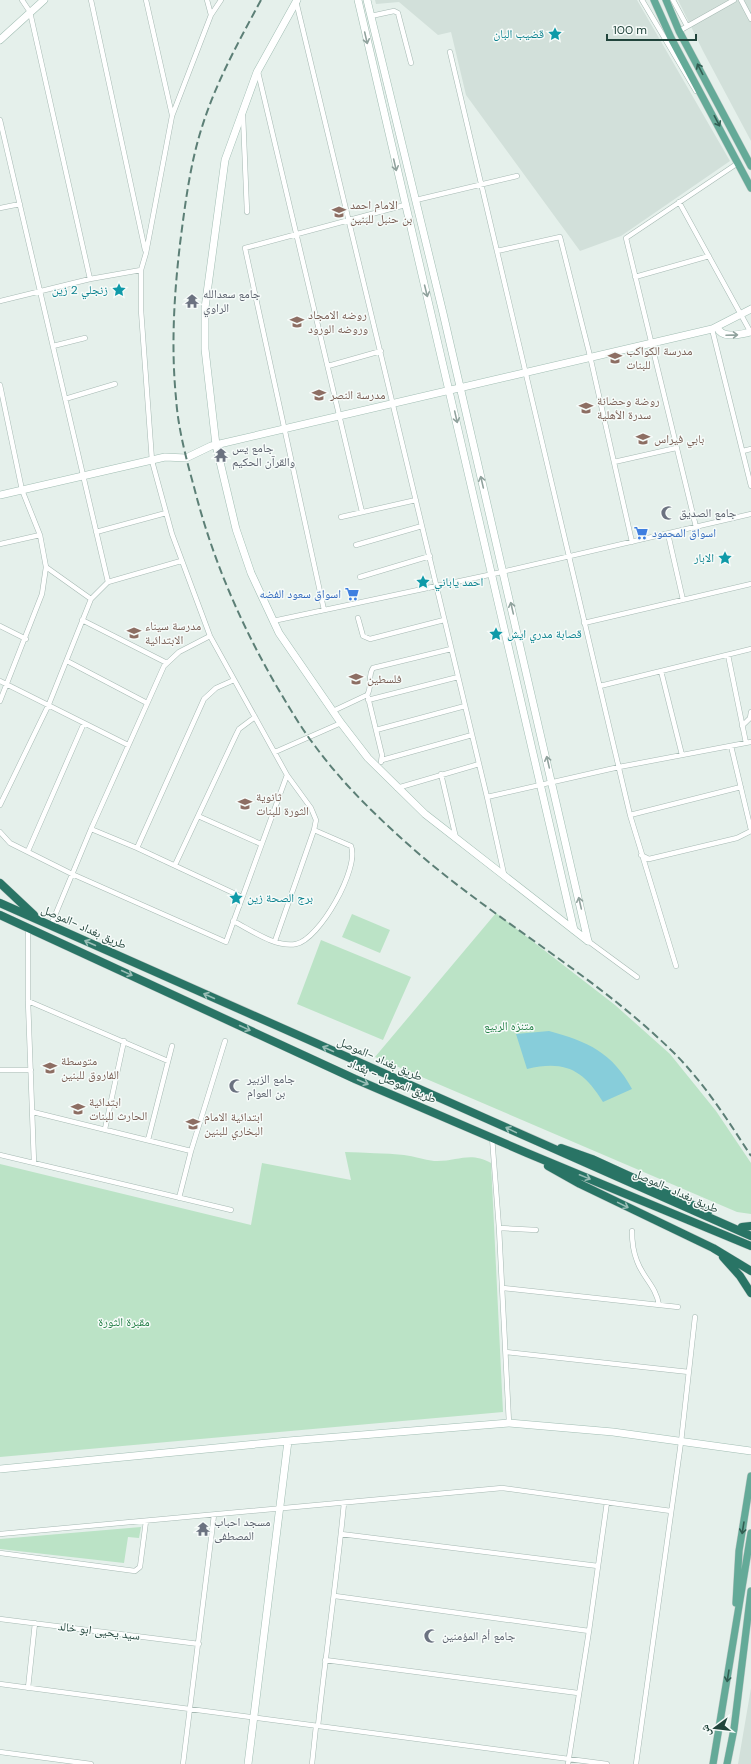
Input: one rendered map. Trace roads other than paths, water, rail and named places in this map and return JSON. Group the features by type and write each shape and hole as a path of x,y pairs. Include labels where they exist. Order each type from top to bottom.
{"highway":[{"path":"0,883 43,921"},
{"name":"طريق بغداد -الموصل","path":"0,903 284,1030 491,1120 533,1141 751,1236"},
{"path":"0,915 28,927"},
{"path":"0,922 28,927"},
{"name":"طريق الموصل - بغداد","path":"28,927 355,1079 527,1153 751,1246"},
{"path":"533,1141 592,1159 742,1228 751,1230"},
{"path":"527,1153 580,1184 736,1260 751,1271"},
{"path":"742,1228 751,1226"},
{"path":"713,1248 733,1266 751,1293"}],"main road":[{"path":"654,0 671,38 751,188"},
{"path":"666,0 679,30 751,166"},
{"path":"734,1637 739,1551 751,1476"},
{"path":"713,1764 751,1533"},
{"path":"727,1764 734,1729 751,1591"},
{"path":"745,1640 751,1611"}],"street":[{"path":"22,0 30,12 90,279"},
{"path":"0,40 44,0"},
{"path":"90,0 146,253"},
{"path":"146,0 172,116"},
{"path":"207,0 211,15"},
{"path":"221,0 211,15 172,116 146,253 141,270 142,310 152,461 181,561 210,636 287,775 311,808 316,820 314,830 275,941"},
{"path":"296,0 258,72 242,111 222,173 205,308 205,349 216,445 236,529 251,573 272,621 341,723 378,769 397,788 456,838 588,941 637,977"},
{"path":"296,0 394,404 464,706 488,797 504,876"},
{"path":"358,0 405,205 494,574 574,930"},
{"path":"367,0 443,313 459,388 552,781 588,941"},
{"path":"642,0 690,84 708,106"},
{"path":"673,0 687,26"},
{"path":"679,30 734,0"},
{"path":"741,0 751,19"},
{"path":"361,15 394,11 400,14 411,63"},
{"path":"450,52 630,815 676,966"},
{"path":"258,72 362,512"},
{"path":"242,111 246,212"},
{"path":"0,120 108,582"},
{"path":"696,527 626,238 738,163"},
{"path":"416,200 517,176"},
{"path":"679,202 751,332 725,335 715,328"},
{"path":"0,208 20,204"},
{"path":"324,610 245,248 405,205"},
{"path":"497,251 560,237 590,356 632,542"},
{"path":"635,277 710,256"},
{"path":"0,301 90,279 141,270"},
{"path":"0,495 169,456 186,458 201,450 216,445 340,417 590,356 715,328 751,309"},
{"path":"432,316 443,313"},
{"path":"715,328 751,486"},
{"path":"53,346 85,338"},
{"path":"328,366 381,351"},
{"path":"65,399 115,384"},
{"path":"0,385 22,490 40,535 46,567 42,594 26,640 0,701"},
{"path":"614,462 676,448"},
{"path":"743,451 751,449"},
{"path":"341,517 416,500"},
{"path":"96,532 166,513"},
{"path":"272,621 503,572 751,514"},
{"path":"356,546 422,526"},
{"path":"668,534 683,600"},
{"path":"0,544 40,535"},
{"path":"360,577 430,556"},
{"path":"0,804 49,704 91,600 108,582 181,561"},
{"path":"46,567 91,600"},
{"path":"584,623 751,584"},
{"path":"358,618 363,636 370,639 444,620"},
{"path":"82,620 167,662"},
{"path":"0,626 26,640"},
{"path":"51,925 128,745 167,662 179,652 210,636"},
{"path":"378,769 382,760 382,755 368,698 371,687 370,674 373,668 451,649"},
{"path":"600,686 751,649"},
{"path":"488,797 552,781 619,767 749,743 742,726 728,655"},
{"path":"67,661 147,703"},
{"path":"662,671 682,755"},
{"path":"333,711 368,698 458,677"},
{"path":"137,848 204,699 216,688 234,680"},
{"path":"0,681 49,704 128,745"},
{"path":"376,730 464,706"},
{"path":"742,726 750,718 751,712"},
{"path":"175,865 236,735 240,729 254,717"},
{"path":"28,851 84,723"},
{"path":"275,752 341,723"},
{"path":"382,760 472,735"},
{"path":"641,855 649,859 737,838 751,831 731,746"},
{"path":"397,788 479,764"},
{"path":"441,774 456,838"},
{"path":"0,832 10,843 72,874 226,942 287,775"},
{"path":"630,815 741,787"},
{"path":"198,816 261,844"},
{"path":"91,829 175,865 242,897"},
{"path":"233,921 275,941 296,944 311,937 338,898 348,878 354,857 351,846 314,830"},
{"path":"28,927 28,1000 34,1163"},
{"path":"28,1000 168,1061"},
{"path":"105,1129 124,1041"},
{"path":"179,1198 191,1151 225,1041"},
{"path":"148,1140 172,1046"},
{"path":"0,1070 31,1070"},
{"path":"33,1112 191,1151"},
{"path":"492,1137 499,1228 509,1423"},
{"path":"0,1155 231,1210"},
{"path":"499,1228 536,1230"},
{"path":"632,1231 632,1242 637,1262 657,1293 659,1305"},
{"path":"502,1288 678,1307"},
{"path":"636,1764 681,1442 695,1317"},
{"path":"506,1352 689,1372"},
{"path":"0,1469 288,1441 509,1423 613,1432 751,1451"},
{"path":"248,1764 281,1509 288,1441"},
{"path":"0,1534 502,1488 671,1512"},
{"path":"568,1762 589,1631 607,1502"},
{"path":"312,1764 325,1660 335,1596 344,1503"},
{"path":"183,1764 214,1515"},
{"path":"0,1553 135,1570 140,1567 146,1521"},
{"path":"342,1534 598,1566"},
{"path":"335,1596 589,1631"},
{"name":"سيد يحيى ابو خالد","path":"0,1619 199,1644"},
{"path":"28,1688 35,1623"},
{"path":"325,1660 578,1693"},
{"path":"0,1684 317,1726 568,1762 607,1764"},
{"path":"0,1752 91,1764"}],"water":[{"path":"549,1031 575,1039 598,1050 616,1066 632,1089 603,1102 588,1082 571,1070 552,1066 540,1066 527,1069 516,1034"}],"railway":[{"path":"261,0 236,46 221,78 208,110 198,141 188,185 178,263 175,302 173,340 174,379 180,432 201,513 228,590 251,639 300,725 345,783 389,827 433,866 606,994 671,1050 704,1087 724,1114 751,1156"}],"place":[{"name":"قضيب البان","path":"555,34"},
{"name":"الامام احمد بن حنبل للبنين","path":"339,212"},
{"name":"زنجلي 2 زين","path":"119,290"},
{"name":"جامع سعدالله الراوي","path":"192,301"},
{"name":"روضه الامجاد وروضه الورود","path":"297,322"},
{"name":"مدرسة الكواكب للبنات","path":"615,358"},
{"name":"مدرسة النصر","path":"319,395"},
{"name":"روضة وحضانة سدرة الأهلية","path":"586,408"},
{"name":"بابي فيراس","path":"643,439"},
{"name":"جامع يس والقرآن الحكيم","path":"221,455"},
{"name":"جامع الصديق","path":"668,513"},
{"name":"اسواق المحمود","path":"641,533"},
{"name":"الابار","path":"725,558"},
{"name":"احمد ياباني","path":"423,582"},
{"name":"اسواق سعود الفضه","path":"352,594"},
{"name":"مدرسة سيناء الابتدائية","path":"134,633"},
{"name":"قصابة مدري ايش","path":"496,634"},
{"name":"فلسطين","path":"356,679"},
{"name":"ثانوية الثورة للبنات","path":"245,804"},
{"name":"برج الصحة زين","path":"236,898"},
{"name":"متوسطة الفاروق للبنين","path":"50,1068"},
{"name":"جامع الزبير بن العوام","path":"236,1086"},
{"name":"ابتدائية الحارث للبنات","path":"78,1109"},
{"name":"ابتدائية الامام البخاري للبنين","path":"193,1124"},
{"name":"مسجد احباب المصطفى","path":"203,1529"},
{"name":"جامع أم المؤمنين","path":"431,1636"}],"park label":[{"name":"متنزه الربيع","path":"509,1026"},
{"name":"مقبرة الثورة","path":"124,1322"}]}
